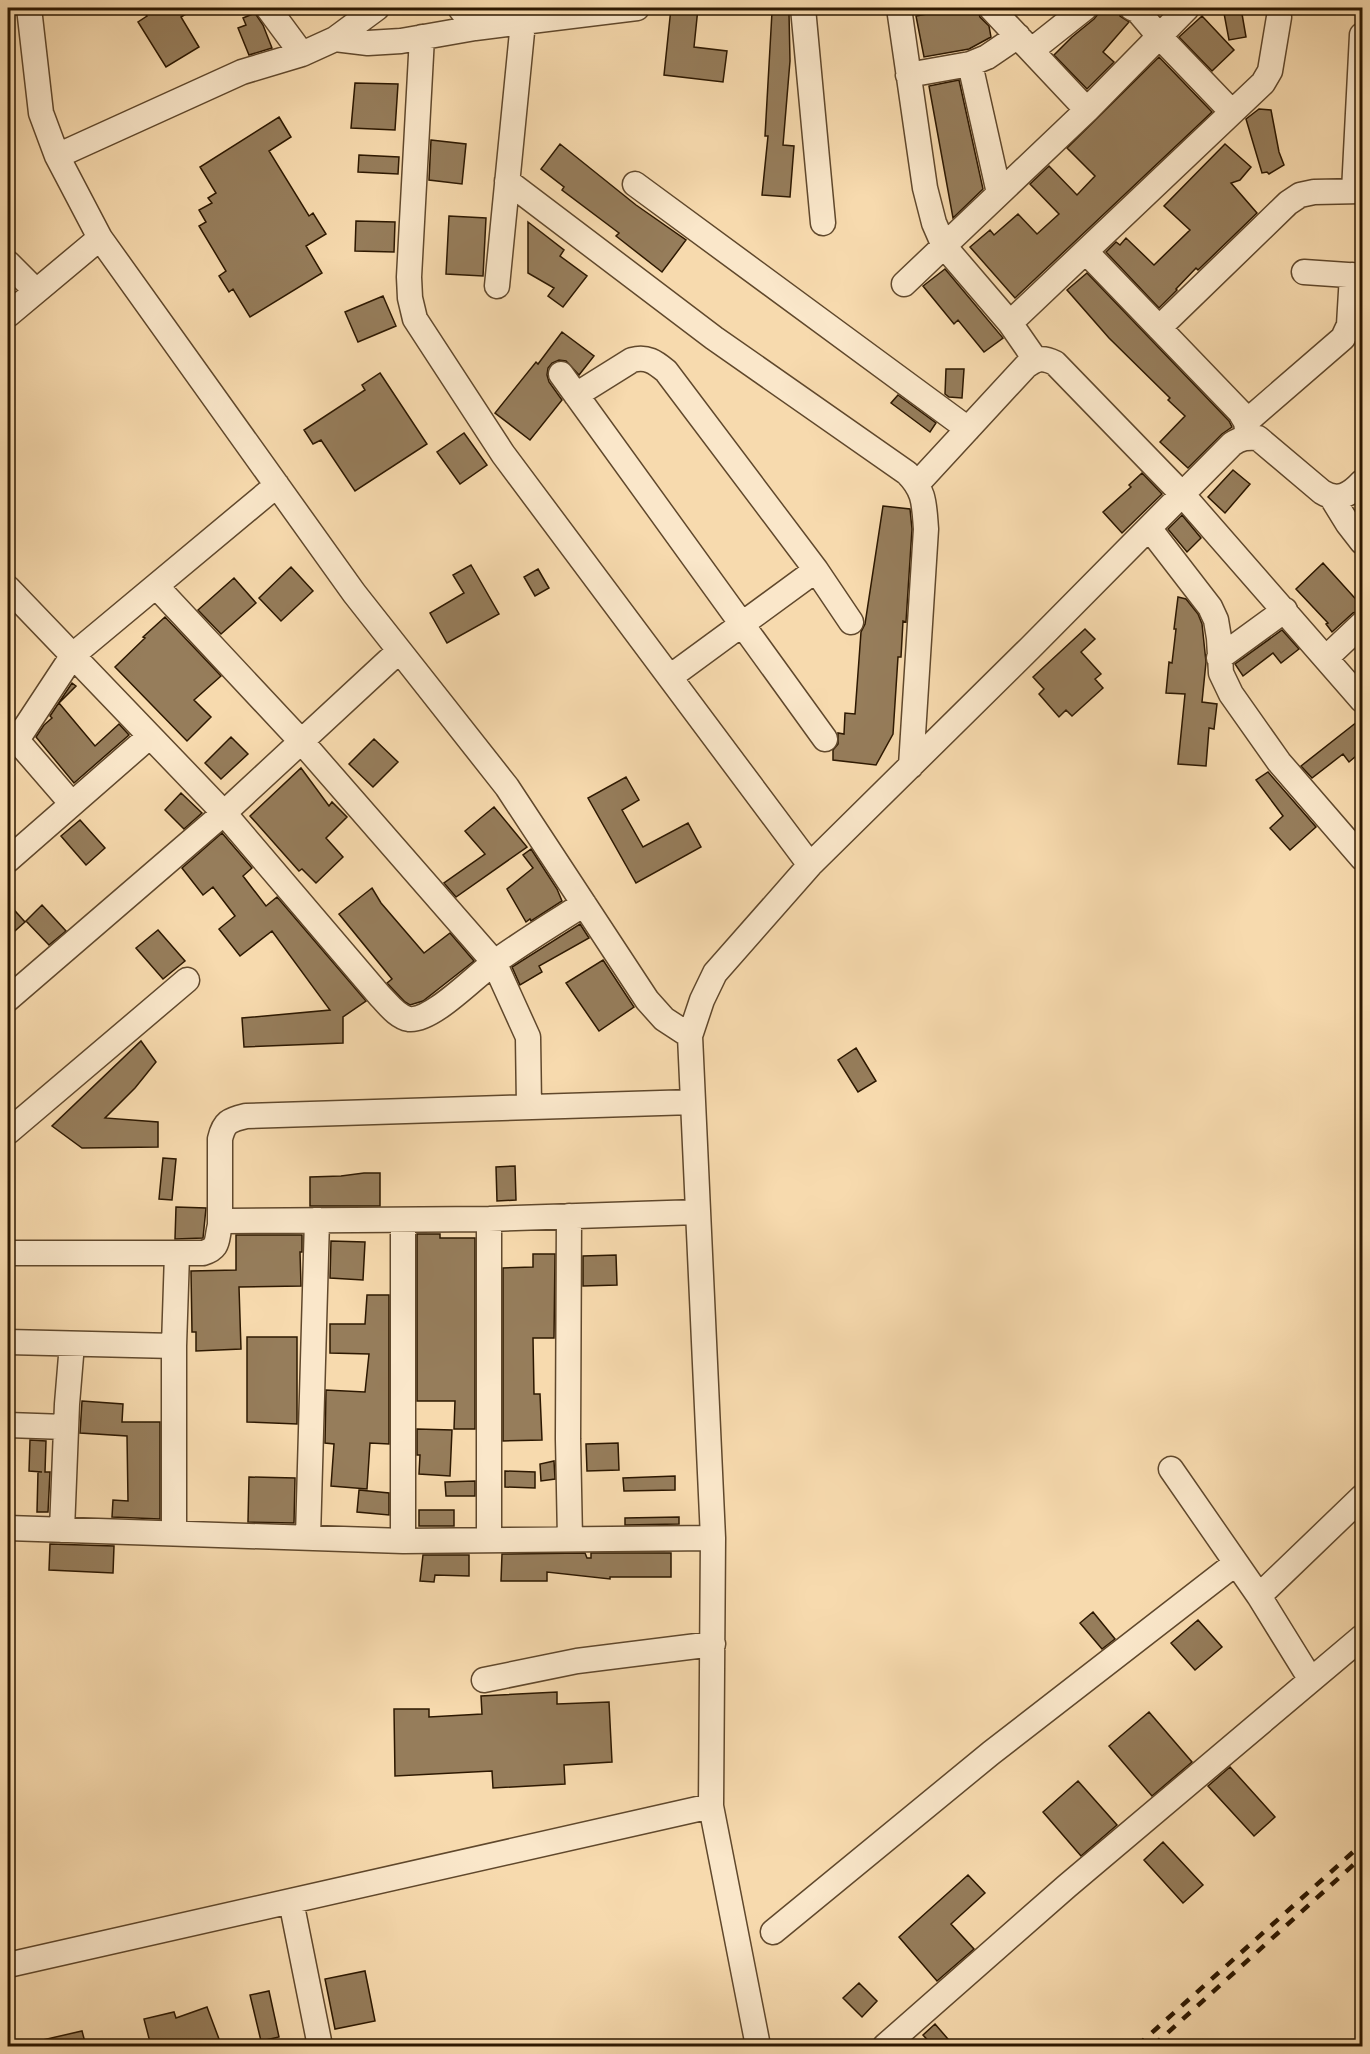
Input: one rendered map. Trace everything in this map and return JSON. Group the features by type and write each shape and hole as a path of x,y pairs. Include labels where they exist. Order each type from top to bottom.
{"street":[{"path":"29,8 41,113 57,156 100,238 354,593 507,787 647,1000 664,1020 690,1036"},
{"path":"268,8 302,54"},
{"path":"57,156 233,76 302,54 335,39 377,8"},
{"path":"460,8 475,28"},
{"path":"335,39 368,44 638,8"},
{"path":"802,8 823,223"},
{"path":"903,8 899,8 908,75 925,188 934,223 944,246 1010,323 1035,359"},
{"path":"992,8 1087,110"},
{"path":"908,75 970,64 1025,43 1085,8"},
{"path":"1132,8 1137,10 1232,112"},
{"path":"904,284 1087,110 1187,8"},
{"path":"1010,323 1263,83 1270,71 1279,17"},
{"path":"497,286 523,22"},
{"path":"1159,328 1288,203 1300,195 1314,192 1358,191 1362,35"},
{"path":"422,37 409,277 410,298 415,320 503,454 810,865"},
{"path":"970,64 999,193"},
{"path":"507,181 714,338 907,473 917,484 924,499 926,529 911,766"},
{"path":"635,184 968,429"},
{"path":"8,315 100,238"},
{"path":"1086,252 1240,412 1247,430 1332,498 1362,542"},
{"path":"8,263 36,291"},
{"path":"758,2046 711,1806 713,1538 690,1036 702,1000 715,973 810,865 1232,444 1343,338 1350,325 1357,276 1304,272"},
{"path":"576,395 632,360 642,357 653,361 666,371 816,570 851,622"},
{"path":"917,484 1026,366 1035,359 1045,358 1055,363 1182,494 1362,700"},
{"path":"561,374 825,739"},
{"path":"1332,498 1346,495 1362,482"},
{"path":"72,804 12,735 73,655 277,485"},
{"path":"1149,528 1210,607 1216,620 1221,673 1231,694 1279,762 1362,858"},
{"path":"670,677 816,570"},
{"path":"156,586 301,741 494,962 528,1037 529,1106"},
{"path":"8,588 224,813 401,1017 410,1019 423,1017 444,1004 494,962 584,904"},
{"path":"1220,658 1285,610"},
{"path":"1326,658 1362,624"},
{"path":"8,999 224,813 399,651"},
{"path":"8,860 150,736"},
{"path":"8,1132 187,980"},
{"path":"8,1253 177,1254 203,1253 212,1250 217,1244 220,1225 222,1128 231,1120 246,1116 693,1102"},
{"path":"220,1225 227,1221 489,1220 698,1212"},
{"path":"569,1216 570,1539"},
{"path":"308,1537 317,1220"},
{"path":"403,1220 404,1541"},
{"path":"489,1220 489,1539"},
{"path":"174,1533 174,1346 177,1254"},
{"path":"8,1342 174,1346"},
{"path":"62,1530 65,1427 72,1344"},
{"path":"8,1425 65,1427"},
{"path":"1171,1469 1259,1596 1311,1680"},
{"path":"1259,1596 1362,1497"},
{"path":"8,1528 404,1541 713,1538"},
{"path":"773,1932 992,1753 1236,1563"},
{"path":"885,2046 1067,1886 1362,1637"},
{"path":"484,1680 577,1662 713,1644"},
{"path":"8,1965 711,1806"},
{"path":"291,1901 314,2045"}],"building":[{"path":"142,8 196,8 181,17 199,47 166,67 138,22 147,16"},
{"path":"671,8 698,8 694,47 727,51 723,82 664,75"},
{"path":"961,8 977,8 980,17 989,26 991,37 969,49 924,57 916,16"},
{"path":"1103,8 1118,8 1120,16 1129,22 1103,52 1114,62 1087,89 1054,55"},
{"path":"1223,8 1241,8 1246,37 1229,40"},
{"path":"772,12 789,13 790,61 783,145 794,146 790,197 762,195 768,136 765,136"},
{"path":"255,13 263,25 272,48 249,55 238,28 246,25 243,18"},
{"path":"1202,16 1234,50 1212,71 1179,37"},
{"path":"1159,57 1212,112 1015,298 970,247 990,230 994,235 1018,214 1037,234 1059,214 1030,184 1049,166 1077,195 1095,176 1067,148"},
{"path":"959,80 983,189 953,218 929,86"},
{"path":"355,83 398,84 395,130 351,128"},
{"path":"1259,109 1271,110 1279,152 1284,165 1269,174 1262,173 1246,119"},
{"path":"279,117 291,137 269,151 309,216 313,213 326,234 306,246 322,273 250,317 233,289 229,292 219,276 226,271 199,226 206,222 199,210 212,203 208,198 216,193 200,167"},
{"path":"431,140 466,144 462,184 429,180"},
{"path":"560,144 636,205 686,240 662,272 616,236 619,233 562,190 564,187 541,169"},
{"path":"1225,144 1251,167 1240,180 1231,183 1257,213 1198,270 1196,268 1159,308 1106,252 1116,242 1120,245 1126,238 1154,265 1190,230 1164,206"},
{"path":"359,155 399,157 398,174 358,172"},
{"path":"449,216 486,218 483,276 446,274"},
{"path":"356,221 395,222 394,252 355,251"},
{"path":"528,222 564,250 560,256 587,276 563,307 548,296 554,288 528,273"},
{"path":"945,269 1003,338 984,352 958,320 954,324 923,286"},
{"path":"1087,273 1229,421 1232,427 1188,468 1160,442 1185,416 1168,400 1170,398 1109,338 1067,290"},
{"path":"383,296 396,326 358,342 345,312"},
{"path":"562,332 594,356 579,375 566,361 559,360 548,368 549,382 562,400 530,440 495,413 536,362 538,364"},
{"path":"946,369 964,369 962,398 949,397 945,394"},
{"path":"380,373 427,444 355,491 321,440 313,444 304,430 365,390 362,385"},
{"path":"898,395 936,423 930,432 891,403"},
{"path":"464,433 487,465 460,484 437,452"},
{"path":"1233,470 1250,484 1225,513 1208,497"},
{"path":"1142,473 1162,494 1122,533 1103,512 1131,487 1129,485"},
{"path":"883,506 910,509 912,529 906,622 903,621 901,657 898,657 893,734 876,765 833,760 833,750 838,744 838,733 844,734 845,713 855,714 861,632 865,624"},
{"path":"1182,515 1201,538 1187,552 1168,529"},
{"path":"1323,563 1362,606 1362,610 1353,613 1332,632 1326,624 1328,623 1296,589"},
{"path":"471,565 499,614 447,643 430,613 464,593 453,575"},
{"path":"291,567 313,591 281,621 259,598"},
{"path":"538,569 549,588 535,596 524,577"},
{"path":"234,578 256,603 221,634 198,610"},
{"path":"1178,597 1186,599 1198,614 1202,624 1206,662 1202,702 1217,704 1214,729 1209,728 1206,766 1178,764 1185,694 1166,693 1169,662 1172,663"},
{"path":"165,617 221,676 194,700 211,717 187,741 115,667"},
{"path":"1085,629 1095,639 1081,652 1101,674 1095,679 1103,688 1072,716 1066,710 1059,717 1039,694 1044,689 1033,677"},
{"path":"1282,630 1299,649 1281,663 1273,653 1243,676 1235,664"},
{"path":"72,683 76,686 59,703 95,746 119,724 129,735 74,783 36,737 52,718 50,716"},
{"path":"1362,718 1362,751 1349,762 1343,754 1312,778 1301,766"},
{"path":"231,737 248,754 221,779 205,763"},
{"path":"374,739 398,762 373,787 349,764"},
{"path":"301,768 329,806 332,802 347,817 326,838 343,857 316,883 302,869 299,871 250,816"},
{"path":"1268,772 1316,827 1290,850 1270,828 1283,816 1256,780"},
{"path":"626,777 639,800 622,810 643,847 688,823 701,847 636,883 588,798"},
{"path":"181,793 202,813 184,829 165,810"},
{"path":"494,807 527,847 456,897 444,883 485,854 465,831"},
{"path":"80,820 105,848 86,865 61,836"},
{"path":"222,833 252,868 243,876 266,906 277,897 366,1001 343,1017 343,1043 244,1047 242,1018 330,1010 272,931 240,956 219,929 235,916 213,887 203,895 182,868"},
{"path":"531,849 557,889 562,901 526,922 507,889 533,868 523,855"},
{"path":"372,888 381,903 424,953 450,933 474,961 423,1001 410,1005 405,1002 387,983 392,979 339,914"},
{"path":"8,903 25,922 8,937"},
{"path":"42,905 66,931 49,945 26,921"},
{"path":"580,924 589,938 539,966 542,972 520,985 512,967"},
{"path":"158,930 185,961 163,979 136,948"},
{"path":"603,960 634,1007 599,1031 566,983"},
{"path":"141,1041 156,1062 135,1088 105,1118 158,1122 158,1147 82,1148 52,1126"},
{"path":"856,1048 876,1081 858,1092 838,1060"},
{"path":"163,1158 176,1159 172,1200 159,1199"},
{"path":"515,1166 516,1200 497,1201 496,1167"},
{"path":"380,1173 380,1206 310,1206 310,1177"},
{"path":"176,1207 206,1208 203,1238 175,1239"},
{"path":"417,1234 440,1234 440,1238 475,1238 475,1429 454,1429 455,1401 417,1401"},
{"path":"236,1235 302,1235 301,1286 239,1287 241,1349 196,1351 196,1332 192,1332 191,1271 236,1270"},
{"path":"331,1241 365,1242 363,1280 330,1278"},
{"path":"533,1254 555,1254 554,1338 533,1338 534,1394 540,1394 542,1440 503,1441 503,1268 533,1267"},
{"path":"616,1255 617,1285 583,1286 583,1256"},
{"path":"367,1295 389,1295 389,1444 370,1443 367,1489 331,1486 334,1444 325,1443 326,1390 365,1392 369,1354 330,1353 330,1324 365,1324"},
{"path":"247,1337 297,1337 297,1424 247,1422"},
{"path":"82,1401 123,1404 122,1422 160,1422 160,1519 112,1517 113,1500 128,1501 127,1436 80,1433"},
{"path":"417,1429 452,1430 450,1476 419,1474 420,1455 417,1455"},
{"path":"30,1440 46,1441 45,1472 50,1472 48,1512 37,1512 38,1472 42,1472 29,1471"},
{"path":"618,1443 619,1470 587,1471 586,1444"},
{"path":"554,1461 555,1479 541,1481 540,1464"},
{"path":"505,1471 535,1472 535,1488 505,1487"},
{"path":"675,1476 675,1490 624,1491 623,1478"},
{"path":"249,1477 295,1478 294,1523 248,1522"},
{"path":"475,1481 475,1496 446,1496 445,1482"},
{"path":"359,1490 389,1493 389,1515 357,1512"},
{"path":"419,1510 454,1510 454,1526 419,1526"},
{"path":"679,1517 679,1524 625,1525 625,1518"},
{"path":"50,1544 114,1546 113,1573 49,1570"},
{"path":"585,1553 587,1558 591,1558 591,1553 671,1553 671,1577 610,1577 610,1579 547,1572 547,1581 501,1581 502,1554"},
{"path":"423,1555 469,1555 469,1576 435,1575 434,1582 420,1581"},
{"path":"1093,1612 1115,1639 1102,1649 1080,1623"},
{"path":"1198,1620 1222,1647 1195,1670 1171,1643"},
{"path":"557,1692 557,1704 609,1702 612,1762 564,1765 565,1784 493,1788 492,1771 395,1776 394,1709 429,1709 429,1717 482,1714 481,1696"},
{"path":"1149,1712 1192,1762 1152,1796 1109,1746"},
{"path":"1230,1767 1275,1817 1254,1836 1208,1786"},
{"path":"1078,1781 1117,1825 1081,1856 1043,1812"},
{"path":"1163,1842 1203,1885 1183,1903 1144,1860"},
{"path":"968,1875 985,1893 951,1924 974,1949 937,1981 899,1937"},
{"path":"365,1971 375,2021 335,2029 325,1979"},
{"path":"859,1983 877,2001 862,2017 843,1998"},
{"path":"269,1991 279,2037 261,2041 250,1995"},
{"path":"207,2007 219,2039 198,2046 151,2046 144,2019 174,2012 176,2018"},
{"path":"935,2024 954,2046 933,2046 923,2035"},
{"path":"82,2031 86,2046 39,2046 38,2041"}],"railway":[{"path":"1137,2046 1362,1844"},
{"path":"1153,2046 1362,1857"}]}
